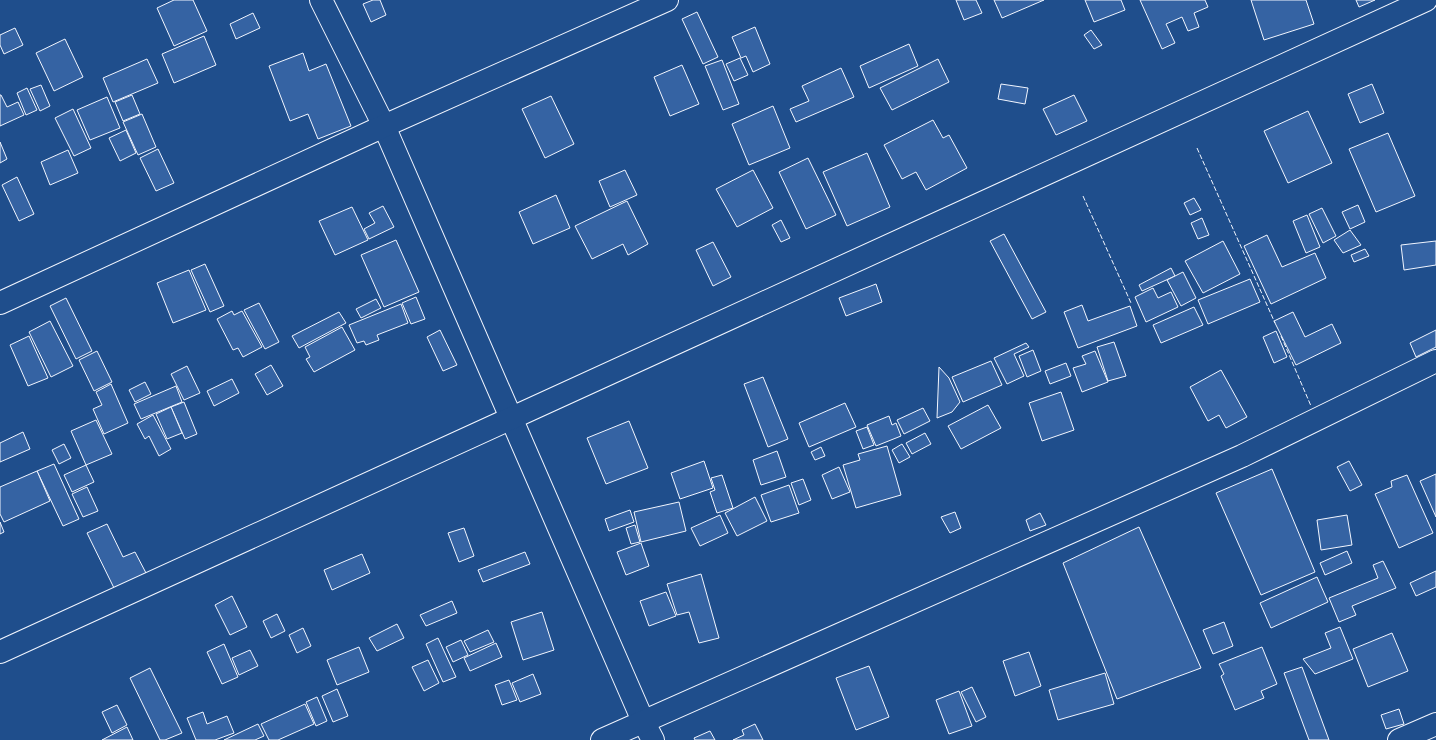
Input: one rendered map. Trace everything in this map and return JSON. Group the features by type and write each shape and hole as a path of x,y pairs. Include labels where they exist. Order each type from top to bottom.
{"street":[{"path":"321,0 384,126 643,721 653,740"},
{"path":"0,303 384,126 667,0"},
{"path":"0,652 1426,0"},
{"path":"602,740 1242,456 1436,361"},
{"path":"1399,740 1436,724"}],"building":[{"path":"174,0 193,0 207,31 174,46 157,8"},
{"path":"373,0 380,0 386,15 371,22 363,4"},
{"path":"956,0 976,0 982,13 964,20"},
{"path":"994,0 1044,0 1002,18"},
{"path":"1085,0 1121,0 1125,10 1094,22"},
{"path":"1140,0 1205,0 1208,7 1194,13 1199,27 1188,31 1182,17 1166,24 1175,43 1162,49"},
{"path":"1251,0 1306,0 1314,24 1264,40"},
{"path":"1356,0 1375,0 1359,7"},
{"path":"697,12 718,57 703,64 682,19"},
{"path":"253,13 260,28 236,39 230,24"},
{"path":"755,27 770,64 753,72 746,56 741,58 732,37"},
{"path":"15,28 23,45 4,54 0,45 0,35"},
{"path":"1091,30 1102,45 1094,49 1084,35"},
{"path":"204,36 216,65 174,83 162,54"},
{"path":"65,39 83,77 54,91 36,53"},
{"path":"909,44 918,66 869,88 860,66"},
{"path":"303,53 309,71 326,64 351,126 318,139 308,114 290,121 269,66"},
{"path":"740,58 748,75 734,81 726,64"},
{"path":"147,59 158,83 113,102 103,78"},
{"path":"938,59 949,82 892,110 880,88"},
{"path":"722,60 739,104 723,110 705,66"},
{"path":"682,65 699,104 670,116 654,77"},
{"path":"841,68 854,97 796,122 790,109 809,101 802,86"},
{"path":"1001,84 1028,88 1025,104 998,99"},
{"path":"1372,84 1384,113 1360,123 1348,94"},
{"path":"41,85 50,106 40,111 30,89"},
{"path":"27,88 37,110 26,115 17,93"},
{"path":"0,95 7,107 18,102 24,115 0,126"},
{"path":"132,95 140,114 123,121 115,102"},
{"path":"1074,95 1087,121 1056,135 1043,109"},
{"path":"551,96 574,144 545,158 522,109"},
{"path":"107,97 120,128 90,140 77,110"},
{"path":"773,106 790,148 749,165 732,124"},
{"path":"73,109 91,148 74,156 55,118"},
{"path":"1308,111 1332,163 1288,183 1264,131"},
{"path":"142,114 156,147 138,155 123,122"},
{"path":"933,120 943,138 949,135 967,168 926,190 916,172 902,179 884,145"},
{"path":"126,130 136,153 120,161 109,138"},
{"path":"1388,133 1415,196 1376,212 1349,149"},
{"path":"0,142 7,159 0,163"},
{"path":"158,149 174,183 156,191 140,158"},
{"path":"68,150 78,173 50,185 41,162"},
{"path":"867,153 890,207 847,226 823,172"},
{"path":"808,158 836,215 806,229 779,172"},
{"path":"625,170 637,195 610,207 599,181"},
{"path":"753,170 773,208 737,227 716,189"},
{"path":"17,177 34,214 19,221 2,185"},
{"path":"556,195 570,228 533,244 519,212"},
{"path":"1194,198 1201,210 1190,215 1184,203"},
{"path":"627,201 648,244 628,255 623,244 592,259 575,226"},
{"path":"1358,205 1365,222 1350,229 1342,212"},
{"path":"383,206 394,227 369,239 364,229 375,223 369,213"},
{"path":"352,207 368,240 335,255 319,221"},
{"path":"1322,208 1336,236 1323,243 1309,214"},
{"path":"1307,215 1320,247 1306,253 1293,221"},
{"path":"1202,218 1209,235 1198,239 1191,223"},
{"path":"781,220 790,238 781,242 772,225"},
{"path":"1350,230 1361,245 1343,253 1334,240"},
{"path":"1004,234 1046,312 1032,319 990,241"},
{"path":"1267,235 1282,267 1315,253 1326,278 1271,304 1244,246"},
{"path":"396,240 419,292 384,307 361,255"},
{"path":"1223,241 1240,274 1203,293 1185,261"},
{"path":"1436,241 1436,265 1404,270 1401,245"},
{"path":"713,242 731,277 713,286 696,250"},
{"path":"1365,249 1369,256 1354,262 1351,255"},
{"path":"205,264 224,306 210,312 191,270"},
{"path":"1171,268 1175,276 1142,291 1139,285"},
{"path":"189,270 206,310 173,323 157,283"},
{"path":"1183,272 1196,298 1181,306 1167,280"},
{"path":"1250,279 1260,302 1208,324 1198,300"},
{"path":"876,284 882,302 846,316 839,298"},
{"path":"1153,288 1158,298 1171,292 1178,307 1146,322 1135,297"},
{"path":"416,297 425,319 411,324 402,303"},
{"path":"66,298 92,351 76,359 50,306"},
{"path":"376,299 381,308 361,318 356,309"},
{"path":"259,303 279,342 265,349 244,310"},
{"path":"401,304 408,323 377,335 379,340 366,345 364,341 357,343 349,325"},
{"path":"1082,305 1088,321 1130,306 1137,326 1078,348 1064,312"},
{"path":"1194,307 1203,325 1161,343 1153,325"},
{"path":"232,311 234,315 242,311 262,347 243,357 238,348 233,350 217,319"},
{"path":"339,312 346,323 299,348 292,336"},
{"path":"1293,312 1305,337 1332,324 1341,343 1296,365 1274,321"},
{"path":"50,321 73,366 51,377 29,332"},
{"path":"342,327 355,350 314,372 306,359 310,357 305,347"},
{"path":"440,330 457,365 443,371 427,337"},
{"path":"1436,330 1436,347 1416,357 1410,343"},
{"path":"1276,331 1287,357 1274,363 1263,337"},
{"path":"29,336 48,378 28,386 10,345"},
{"path":"1114,342 1126,376 1108,381 1097,347"},
{"path":"1026,343 1029,347 1014,354 1024,376 1007,384 994,358"},
{"path":"1033,350 1041,371 1027,377 1019,356"},
{"path":"97,351 112,382 94,391 79,360"},
{"path":"1095,351 1108,382 1082,392 1073,368 1086,364 1082,356"},
{"path":"991,361 1002,385 963,402 952,377"},
{"path":"1066,363 1071,376 1050,384 1045,371"},
{"path":"271,365 283,386 267,395 255,374"},
{"path":"187,366 200,393 184,400 171,374"},
{"path":"939,367 949,378 960,402 952,412 937,418"},
{"path":"1221,370 1247,417 1226,428 1219,415 1208,421 1190,387"},
{"path":"763,377 788,439 768,447 744,384"},
{"path":"232,379 239,393 214,406 207,391"},
{"path":"145,382 151,394 135,402 129,390"},
{"path":"111,384 128,423 104,434 93,409 102,405 96,392"},
{"path":"176,386 182,402 141,419 134,404"},
{"path":"1061,392 1074,430 1042,441 1029,403"},
{"path":"184,402 197,434 185,439 171,407"},
{"path":"845,403 856,427 809,447 799,423"},
{"path":"988,405 1001,428 961,449 948,426"},
{"path":"171,407 182,433 167,439 156,414"},
{"path":"923,408 930,421 904,434 897,420"},
{"path":"153,415 171,449 159,456 149,436 145,439 137,424"},
{"path":"889,416 892,425 896,423 901,436 876,446 867,425"},
{"path":"96,420 112,454 86,465 71,431"},
{"path":"629,421 648,468 606,484 587,438"},
{"path":"867,427 874,445 863,449 856,431"},
{"path":"23,432 30,449 0,462 0,443"},
{"path":"925,433 931,444 912,454 906,443"},
{"path":"64,444 71,458 59,464 52,450"},
{"path":"902,444 910,457 899,463 892,450"},
{"path":"887,446 901,495 856,508 843,465 860,460 858,454"},
{"path":"821,447 825,456 815,460 811,452"},
{"path":"777,451 786,477 761,485 753,460"},
{"path":"704,461 713,488 680,499 671,473"},
{"path":"1349,461 1362,485 1350,491 1337,467"},
{"path":"54,464 79,519 63,526 37,471"},
{"path":"86,465 94,482 72,492 64,475"},
{"path":"839,467 850,492 832,499 822,475"},
{"path":"1272,469 1315,572 1261,595 1216,493"},
{"path":"37,471 50,501 4,522 0,514 0,487"},
{"path":"1436,474 1436,517 1420,481"},
{"path":"722,475 733,508 717,513 710,492 715,490 711,478"},
{"path":"1407,475 1433,533 1399,548 1375,494 1392,487 1391,481"},
{"path":"803,479 811,500 799,505 791,483"},
{"path":"789,485 799,513 771,522 761,495"},
{"path":"87,487 98,511 83,517 72,494"},
{"path":"755,497 767,521 737,536 725,513"},
{"path":"679,502 686,531 641,542 634,512"},
{"path":"630,510 634,522 609,531 605,519"},
{"path":"955,512 961,528 950,533 941,517"},
{"path":"1040,513 1046,525 1030,531 1026,520"},
{"path":"720,515 728,533 700,546 691,528"},
{"path":"1347,515 1352,545 1321,550 1317,520"},
{"path":"0,522 4,532 0,534"},
{"path":"107,524 123,557 135,552 146,573 114,588 87,533"},
{"path":"635,525 640,542 631,544 626,528"},
{"path":"1139,527 1201,668 1117,699 1063,563"},
{"path":"464,528 474,556 459,562 448,533"},
{"path":"641,543 649,566 626,575 617,552"},
{"path":"1347,551 1352,563 1325,575 1320,563"},
{"path":"525,552 530,564 483,582 478,570"},
{"path":"362,554 370,573 332,590 324,570"},
{"path":"1383,561 1396,588 1352,606 1356,615 1339,622 1329,598 1378,578 1373,565"},
{"path":"1436,571 1436,587 1416,596 1410,583"},
{"path":"701,574 719,638 699,643 689,612 677,615 667,584"},
{"path":"1317,577 1328,602 1271,628 1260,603"},
{"path":"666,592 676,616 649,626 640,601"},
{"path":"232,596 247,627 230,635 215,605"},
{"path":"452,601 457,613 426,626 420,615"},
{"path":"542,612 554,650 523,660 511,622"},
{"path":"277,614 285,631 271,638 263,621"},
{"path":"1224,622 1233,646 1213,654 1203,630"},
{"path":"397,624 404,638 377,651 369,638"},
{"path":"1340,627 1353,659 1315,674 1303,659 1331,648 1325,633"},
{"path":"303,628 311,646 297,653 289,635"},
{"path":"488,630 494,642 470,652 464,641"},
{"path":"1392,633 1408,671 1368,687 1353,649"},
{"path":"438,638 456,677 443,682 426,644"},
{"path":"461,640 468,655 453,662 446,647"},
{"path":"496,643 502,657 470,671 464,658"},
{"path":"224,644 238,677 222,684 207,652"},
{"path":"359,647 369,672 337,685 327,660"},
{"path":"1262,647 1277,684 1261,691 1264,698 1235,710 1221,676 1224,674 1219,664"},
{"path":"250,650 258,666 239,675 232,658"},
{"path":"1029,652 1041,686 1015,696 1003,661"},
{"path":"428,660 439,683 424,691 412,667"},
{"path":"869,666 889,717 856,730 836,678"},
{"path":"1302,667 1329,740 1309,740 1284,673"},
{"path":"150,668 182,733 165,740 160,740 130,678"},
{"path":"1105,673 1114,704 1058,720 1049,690"},
{"path":"533,674 541,694 520,702 512,683"},
{"path":"509,680 517,700 502,705 495,685"},
{"path":"972,687 986,717 976,722 961,692"},
{"path":"337,689 348,716 333,722 322,696"},
{"path":"959,691 972,726 949,734 936,700"},
{"path":"317,697 327,721 316,726 306,702"},
{"path":"305,704 314,724 278,740 269,740 261,724"},
{"path":"117,705 127,725 112,733 102,712"},
{"path":"1399,709 1404,724 1386,729 1381,715"},
{"path":"203,712 207,724 227,716 234,733 215,740 196,740 187,718"},
{"path":"258,724 264,736 255,740 224,740"},
{"path":"755,724 763,740 733,740 744,735 742,730"},
{"path":"127,727 133,740 102,740"},
{"path":"710,731 715,740 695,740 694,738"}],"fence":[{"path":"1197,148 1275,323"},
{"path":"1083,196 1131,303"},
{"path":"1281,336 1311,406"}]}
